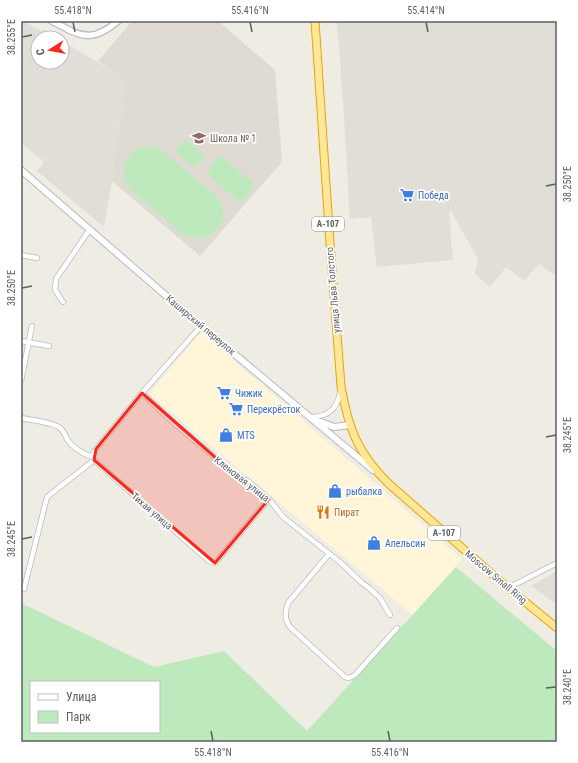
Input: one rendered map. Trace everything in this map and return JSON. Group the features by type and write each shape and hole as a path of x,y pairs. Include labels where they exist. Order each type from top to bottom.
{"highway":[{"name":"улица Льва Толстого","path":"315,21 341,386 345,409 355,438 374,469 382,477"},
{"name":"Moscow Small Ring","path":"382,477 430,521 557,628"}],"main road":[{"name":"Каширский переулок","path":"21,170 201,326 382,477"},
{"path":"309,417 318,422 334,427 350,425"}],"street":[{"path":"52,21 79,34 90,36 106,31 118,21"},
{"path":"63,302 55,290 56,279 90,230"},
{"path":"21,254 37,258"},
{"path":"21,380 32,326"},
{"path":"21,588 24,589 47,497 93,458 93,453 96,449 142,393 201,326"},
{"path":"21,340 49,346"},
{"path":"309,417 321,416 333,410 338,400 341,386"},
{"name":"Кленовая улица","path":"142,393 174,423 225,466 237,476 248,481 269,499 283,517 341,563 369,588 380,598 390,615"},
{"name":"Тихая улица","path":"21,418 53,424 59,427 74,446 86,455 93,458 209,561 215,562 269,499"},
{"path":"329,554 288,603 285,617 290,627 345,677 349,678 355,675 398,628"},
{"path":"508,588 557,563"}],"highlighted area":[{"path":"142,393 225,466 269,499 215,563 94,460 96,449"}],"shaded area":[{"path":"21,21 23,21 39,30 30,30 30,70 70,70 70,46 114,72 125,85 104,227 37,171 44,162 21,143"},
{"name":"Школа № 1","path":"132,21 218,21 275,70 282,162 200,256 112,181 125,85 114,72 98,61"},
{"path":"337,21 557,21 557,277 539,264 524,281 506,267 490,287 475,274 478,259 451,211 449,213 453,260 377,267 371,217 350,219"},
{"path":"201,332 462,559 413,615 149,394"},
{"path":"557,571 557,605 531,586"}],"green space":[{"path":"186,139 205,156 194,168 175,151"},
{"path":"148,146 157,147 165,153 214,194 221,203 223,219 218,228 210,235 200,238 182,234 132,191 126,182 124,173 125,163 130,155 138,149"},
{"path":"223,157 252,182 253,187 243,200 237,200 209,175 207,170 217,158"},
{"path":"456,567 557,651 557,742 21,742 21,603 154,667 224,651 307,731"}],"place":[{"name":"Школа № 1","path":"199,138"},
{"name":"Победа","path":"407,195"},
{"name":"Чижик","path":"224,393"},
{"name":"Перекрёсток","path":"236,409"},
{"name":"MTS","path":"226,435"},
{"name":"рыбалка","path":"335,491"},
{"name":"Пират","path":"323,512"},
{"name":"Апельсин","path":"374,543"}]}
